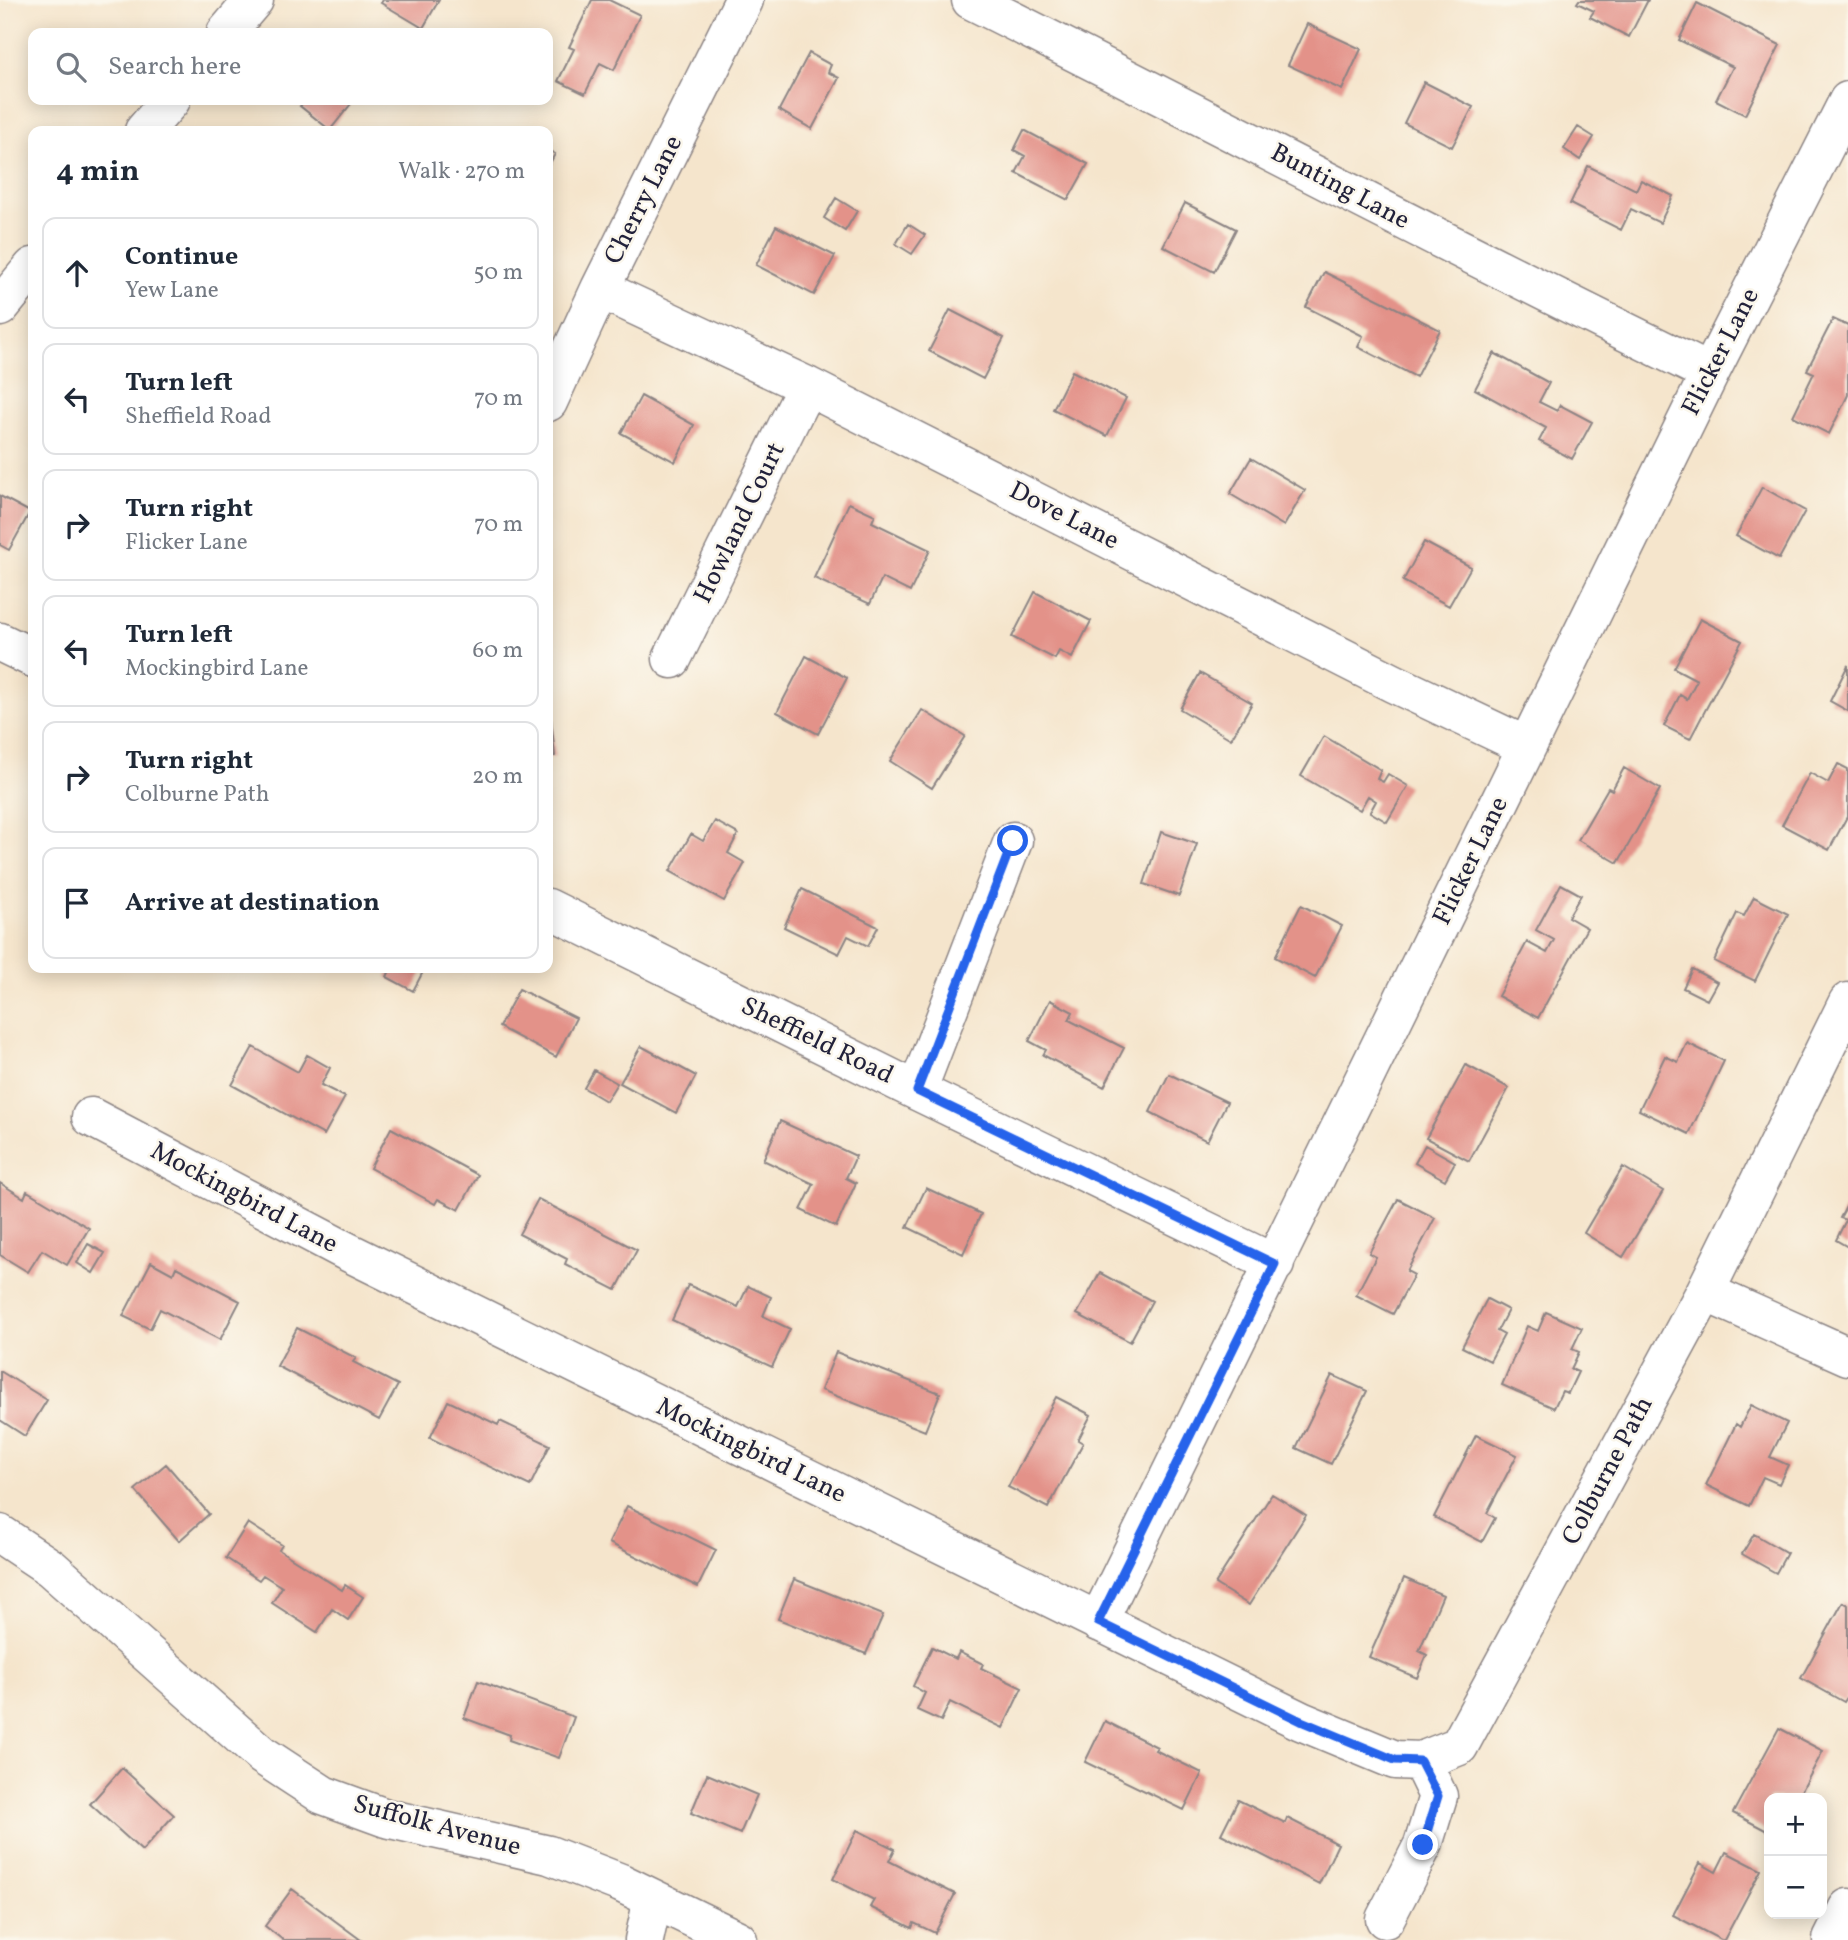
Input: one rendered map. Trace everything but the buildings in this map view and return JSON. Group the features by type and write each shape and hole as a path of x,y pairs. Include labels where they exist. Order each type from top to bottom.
{"street":[{"path":"230,28 254,0"},
{"name":"Cherry Lane","path":"553,391 600,289 744,0"},
{"name":"Bunting Lane","path":"971,0 1183,105 1538,290 1710,373"},
{"name":"Flicker Lane","path":"1098,1622 1526,746 1848,101"},
{"path":"148,126 167,105"},
{"path":"0,307 28,273"},
{"name":"Dove Lane","path":"600,289 807,386 1393,683 1526,746"},
{"name":"Howland Court","path":"672,659 807,386"},
{"path":"0,642 28,656"},
{"path":"917,1091 1013,841"},
{"name":"Sheffield Road","path":"553,910 1275,1264"},
{"name":"Colburne Path","path":"1420,1761 1459,1746 1705,1292 1848,1002"},
{"name":"Mockingbird Lane","path":"91,1117 344,1251 1301,1721 1395,1760 1420,1761"},
{"path":"1705,1292 1848,1356"},
{"name":"Suffolk Avenue","path":"0,1534 51,1568 262,1755 323,1795 386,1818 550,1855 621,1883 738,1940"},
{"path":"1385,1919 1423,1845 1438,1796 1420,1761"},
{"path":"644,1940 653,1899"},
{"path":"1832,1940 1848,1908"}],"route":[{"path":"1013,841 917,1091 1275,1264 1098,1622 1301,1721 1395,1760 1420,1761 1438,1796 1423,1845"}]}
